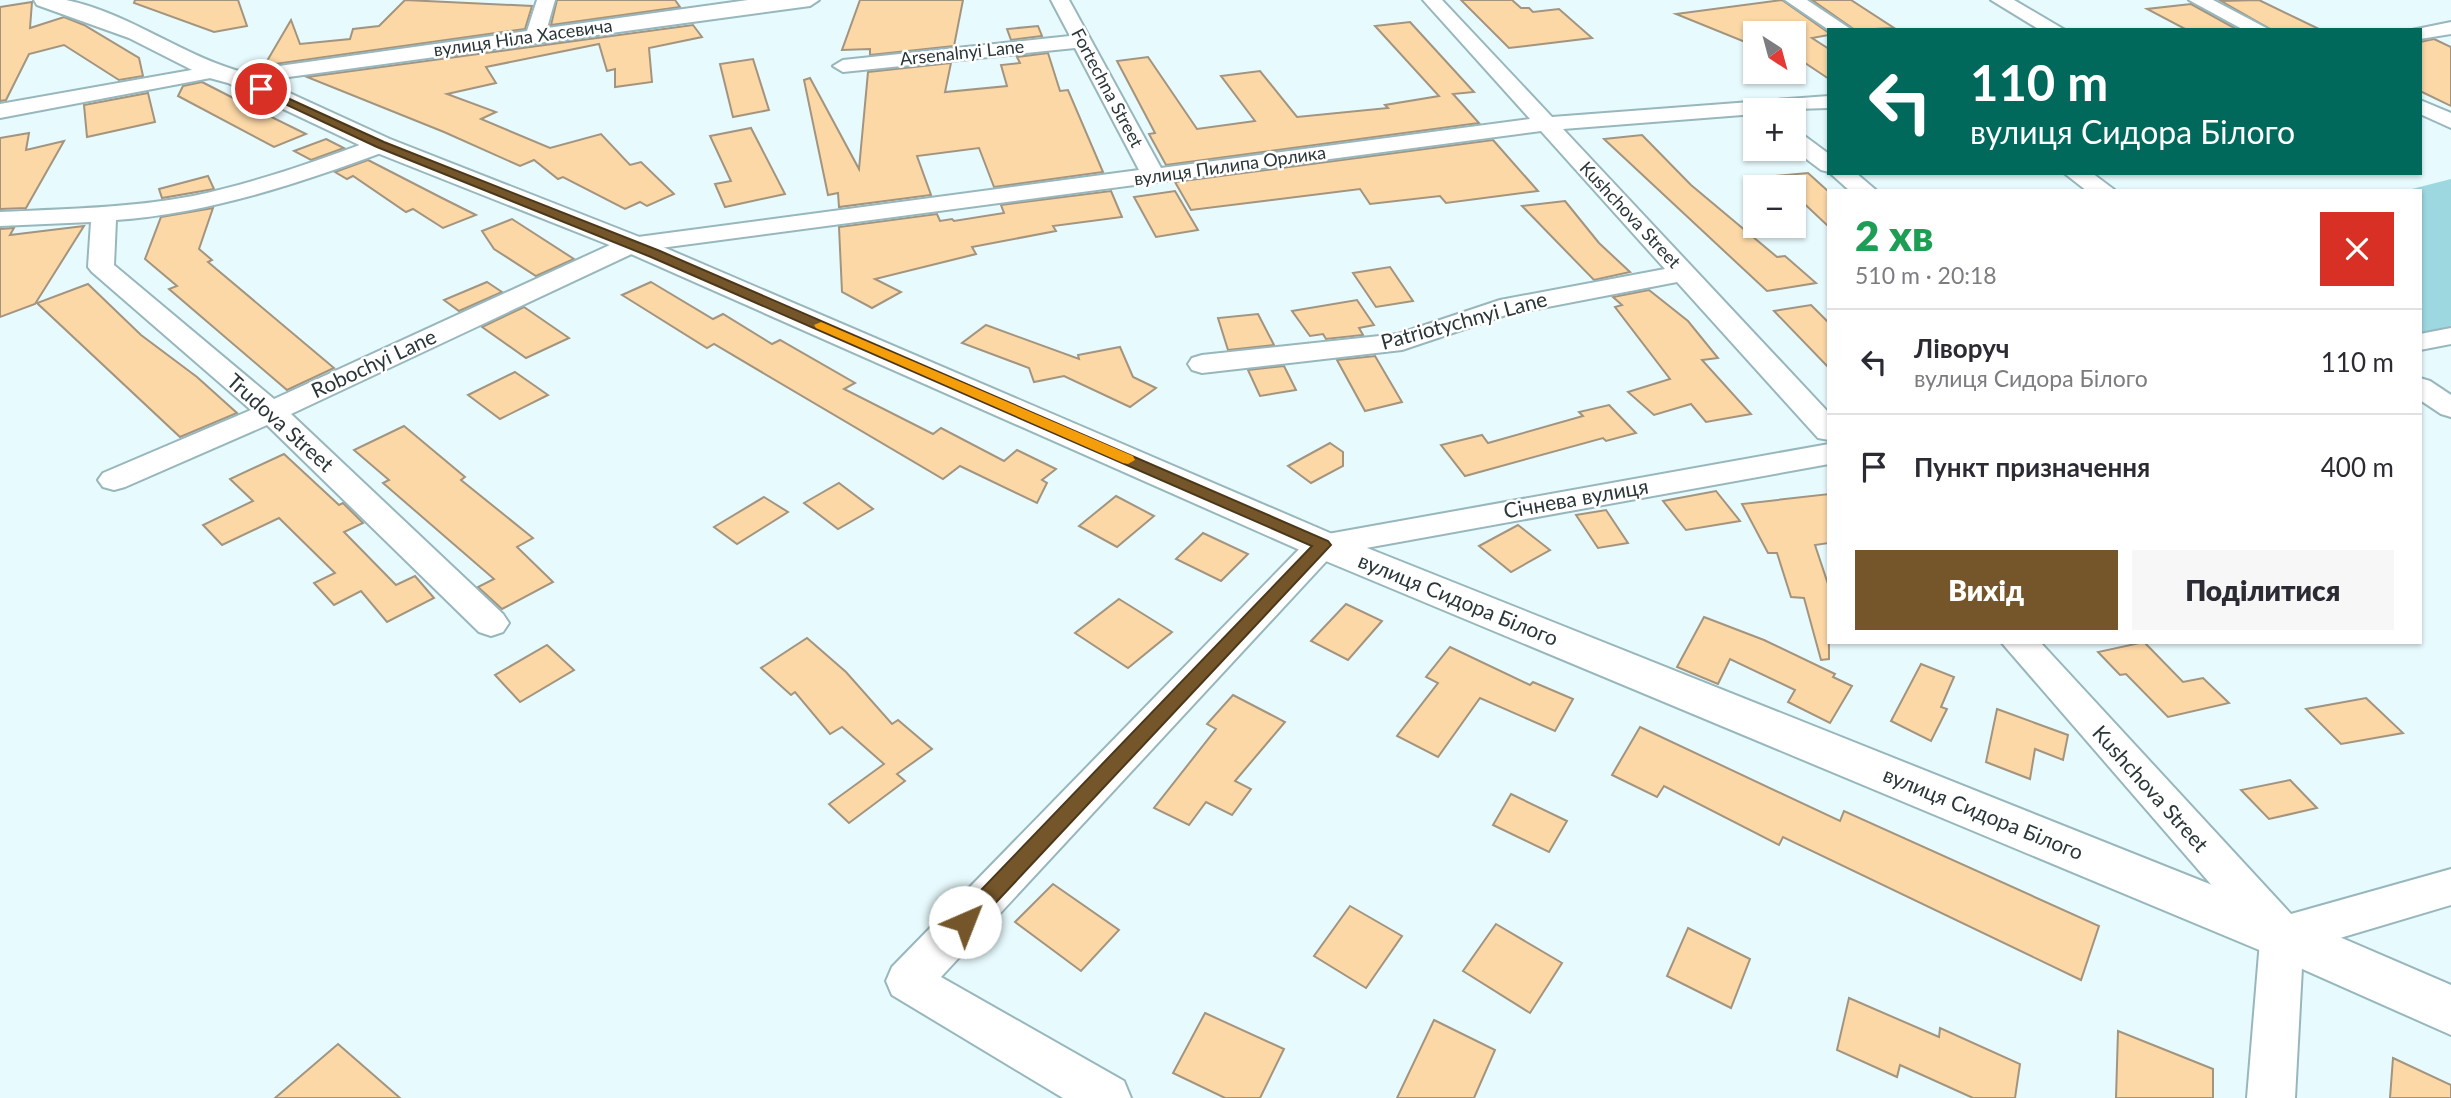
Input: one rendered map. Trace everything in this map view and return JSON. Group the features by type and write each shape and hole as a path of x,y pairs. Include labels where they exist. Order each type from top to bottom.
{"street":[{"name":"вулиця Сидора Білого","path":"45,0 137,33 380,145 632,244 1323,545 2282,936 2451,1010"},
{"path":"535,37 546,0"},
{"name":"вулиця Ніла Хасевича","path":"0,111 225,75 535,37 762,2 810,0"},
{"name":"Fortechna Street","path":"1060,0 1154,176"},
{"name":"Kushchova Street","path":"1432,0 1827,429"},
{"path":"1794,0 1839,28"},
{"path":"2000,0 2050,28"},
{"path":"2197,0 2256,28"},
{"path":"2422,33 2451,28"},
{"name":"Arsenalnyi Lane","path":"843,65 1082,41"},
{"name":"вулиця Пилипа Орлика","path":"1806,104 1827,102"},
{"path":"2422,107 2451,121"},
{"name":"вулиця Пилипа Орлика","path":"632,244 1546,124 1743,111"},
{"path":"0,219 104,215 192,203 321,168 380,145"},
{"path":"1806,148 1827,164"},
{"path":"1843,175 1862,189"},
{"path":"2078,175 2101,189"},
{"name":"Trudova Street","path":"104,215 101,267 271,412 491,623"},
{"name":"Robochyi Lane","path":"114,480 271,412 632,244"},
{"name":"Patriotychnyi Lane","path":"1202,363 1402,342 1500,308 1684,273"},
{"path":"2422,342 2451,336"},
{"path":"2422,388 2451,408"},
{"name":"Січнева вулиця","path":"1323,545 1827,454"},
{"path":"1107,1098 908,981 1323,545"},
{"name":"Kushchova Street","path":"2021,644 2282,936"},
{"path":"2271,1098 2282,936 2451,887"}],"shaded area":[{"path":"2451,179 2451,328 2422,335 2422,189 2412,189"}],"building":[{"path":"135,0 238,0 247,26 214,32 134,3"},
{"path":"405,0 532,6 525,29 275,64 267,61 291,20 300,44 350,39 353,29 379,26"},
{"path":"557,0 675,0 680,7 551,25"},
{"path":"860,0 963,0 954,46 870,55 870,49 842,50"},
{"path":"1461,0 1512,0 1521,8 1529,8 1533,12 1559,9 1592,38 1509,48"},
{"path":"1782,0 1827,32 1827,35 1812,38 1827,48 1827,78 1806,64 1806,21 1743,21 1743,41 1676,14"},
{"path":"1812,0 1851,0 1894,28 1852,28"},
{"path":"2259,0 2317,28 2268,28 2221,1"},
{"path":"32,2 30,28 64,17 84,25 139,58 143,76 119,80 64,45 29,54 6,100 0,101 0,7"},
{"path":"2191,4 2234,28 2183,28 2147,9"},
{"path":"1410,22 1474,92 1453,94 1479,123 1166,165 1149,134 1155,133 1117,61 1148,57 1197,129 1255,121 1221,76 1260,71 1297,117 1388,108 1385,105 1439,96 1375,26"},
{"path":"693,25 702,37 649,48 652,82 615,87 615,69 607,71 599,44 486,67 496,83 447,94 496,112 481,119 550,148 601,134 630,165 641,162 674,194 647,206 640,202 625,209 563,177 558,179 534,160 520,166 307,77"},
{"path":"1038,26 1042,36 1011,40 1007,29"},
{"path":"2434,39 2451,47 2451,106 2422,92 2422,42"},
{"path":"1048,53 1060,91 1068,90 1103,172 994,187 979,148 917,156 931,195 839,207 838,193 828,195 804,80 810,78 859,169 868,72 951,63 945,92 1007,86 1001,65 1020,63 1017,57"},
{"path":"753,59 769,110 733,117 720,64"},
{"path":"202,82 306,134 274,147 178,96 183,86"},
{"path":"148,93 155,122 87,137 84,105"},
{"path":"751,128 785,194 725,207 715,184 731,181 710,136"},
{"path":"29,133 26,150 64,141 26,208 0,209 0,138"},
{"path":"1642,135 1691,185 1743,229 1743,238 1754,238 1777,257 1785,256 1816,283 1767,291 1604,139"},
{"path":"326,139 344,148 311,160 294,151"},
{"path":"1493,140 1538,191 1446,203 1440,196 1370,204 1360,189 1191,210 1175,182"},
{"path":"368,160 476,215 443,228 413,209 406,212 353,176 347,179 335,172"},
{"path":"1808,173 1827,190 1827,225 1806,205 1806,175 1786,175"},
{"path":"208,176 214,189 162,198 159,189"},
{"path":"1111,191 1122,217 1053,226 1056,231 972,247 976,254 875,279 901,292 872,308 842,292 839,227 937,214 940,221 954,221 1004,213 1001,205"},
{"path":"1175,191 1198,230 1156,237 1134,197"},
{"path":"1565,201 1599,243 1630,272 1594,280 1522,206"},
{"path":"213,208 199,249 212,260 208,262 334,368 287,390 169,289 177,286 145,259 161,217"},
{"path":"512,219 574,259 536,276 494,249 482,231"},
{"path":"84,226 35,304 0,317 0,229 14,228 10,235"},
{"path":"1390,267 1413,301 1376,307 1353,273"},
{"path":"487,282 502,292 459,311 444,300"},
{"path":"651,282 713,319 723,314 772,344 780,340 855,383 844,389 933,434 941,428 1004,461 1017,450 1056,469 1042,480 1047,483 1037,503 960,466 943,479 714,344 707,348 622,295"},
{"path":"88,284 141,335 197,377 237,413 180,437 37,303"},
{"path":"1649,290 1688,321 1718,358 1702,360 1751,414 1706,422 1691,404 1654,415 1628,392 1670,379 1615,307 1622,305 1613,297"},
{"path":"1357,300 1374,325 1359,328 1363,335 1326,339 1323,334 1310,336 1292,311"},
{"path":"1811,305 1827,321 1827,366 1774,311"},
{"path":"524,307 569,338 526,358 482,327"},
{"path":"1258,314 1274,345 1228,350 1218,318"},
{"path":"986,325 1079,359 1078,355 1120,347 1133,377 1156,388 1130,407 1064,376 1034,382 1029,368 962,343"},
{"path":"1375,356 1402,402 1365,411 1337,360"},
{"path":"1284,366 1296,390 1260,396 1248,370"},
{"path":"515,372 548,395 500,419 468,395"},
{"path":"1609,405 1636,433 1606,441 1603,438 1465,476 1441,445 1482,435 1488,443 1583,416 1579,412"},
{"path":"404,426 465,477 461,480 533,538 517,547 553,582 502,609 478,587 494,579 383,483 389,480 354,450"},
{"path":"1330,443 1343,452 1343,466 1311,483 1288,466"},
{"path":"284,454 339,505 343,503 363,523 344,532 396,585 415,576 434,598 387,622 361,591 334,605 314,583 335,573 279,518 222,545 203,525 253,501 230,479"},
{"path":"839,483 873,509 838,529 804,503"},
{"path":"1716,491 1740,521 1686,530 1663,501"},
{"path":"1827,494 1827,543 1815,545 1827,581 1829,659 1821,660 1804,598 1791,597 1777,553 1768,553 1742,504"},
{"path":"1116,496 1154,516 1117,547 1079,526"},
{"path":"764,497 788,512 737,544 714,527"},
{"path":"1606,510 1628,543 1598,548 1576,515"},
{"path":"1518,525 1550,550 1511,572 1479,546"},
{"path":"1203,533 1248,554 1221,581 1176,559"},
{"path":"1119,599 1172,632 1128,668 1075,633"},
{"path":"1346,604 1382,621 1348,660 1311,641"},
{"path":"1704,617 1764,640 1835,674 1833,677 1852,686 1830,723 1788,702 1795,690 1730,659 1718,684 1677,667"},
{"path":"807,638 846,672 892,724 898,720 932,749 897,774 905,781 849,823 829,804 884,764 842,727 830,734 795,692 791,695 761,668"},
{"path":"2146,644 2183,682 2203,678 2229,703 2168,717 2126,674 2120,675 2098,652"},
{"path":"547,645 574,670 520,702 495,675"},
{"path":"1450,647 1530,685 1533,682 1573,699 1555,731 1480,698 1438,757 1397,736 1438,683 1426,677"},
{"path":"1921,664 1954,677 1941,707 1947,709 1931,741 1891,721"},
{"path":"1233,695 1285,722 1235,781 1251,789 1232,815 1206,802 1189,825 1154,808 1216,729 1207,724"},
{"path":"2366,698 2403,733 2341,744 2306,709"},
{"path":"1997,709 2068,735 2063,760 2035,749 2030,779 1986,762"},
{"path":"1640,727 1840,821 1844,811 2099,926 2081,980 1783,837 1779,845 1664,786 1657,797 1612,775"},
{"path":"2290,780 2317,808 2269,819 2241,790"},
{"path":"1511,794 1567,821 1549,852 1493,825"},
{"path":"1053,884 1119,930 1081,971 1015,922"},
{"path":"1350,906 1402,936 1366,988 1314,956"},
{"path":"1496,924 1562,963 1530,1013 1463,971"},
{"path":"1688,928 1750,959 1731,1008 1667,976"},
{"path":"1849,998 1939,1037 1940,1028 2020,1064 2015,1098 1973,1098 1900,1065 1897,1077 1837,1050"},
{"path":"1205,1013 1284,1049 1260,1098 1225,1098 1173,1073"},
{"path":"1434,1020 1495,1050 1474,1098 1397,1098"},
{"path":"2118,1031 2213,1069 2213,1098 2116,1098"},
{"path":"338,1044 400,1098 275,1098"},
{"path":"2393,1058 2451,1085 2451,1098 2390,1098"}],"slow traffic":[{"path":"821,325 1128,460"}],"route":[{"path":"261,89 380,145 655,254 1323,545 965,922"}]}
